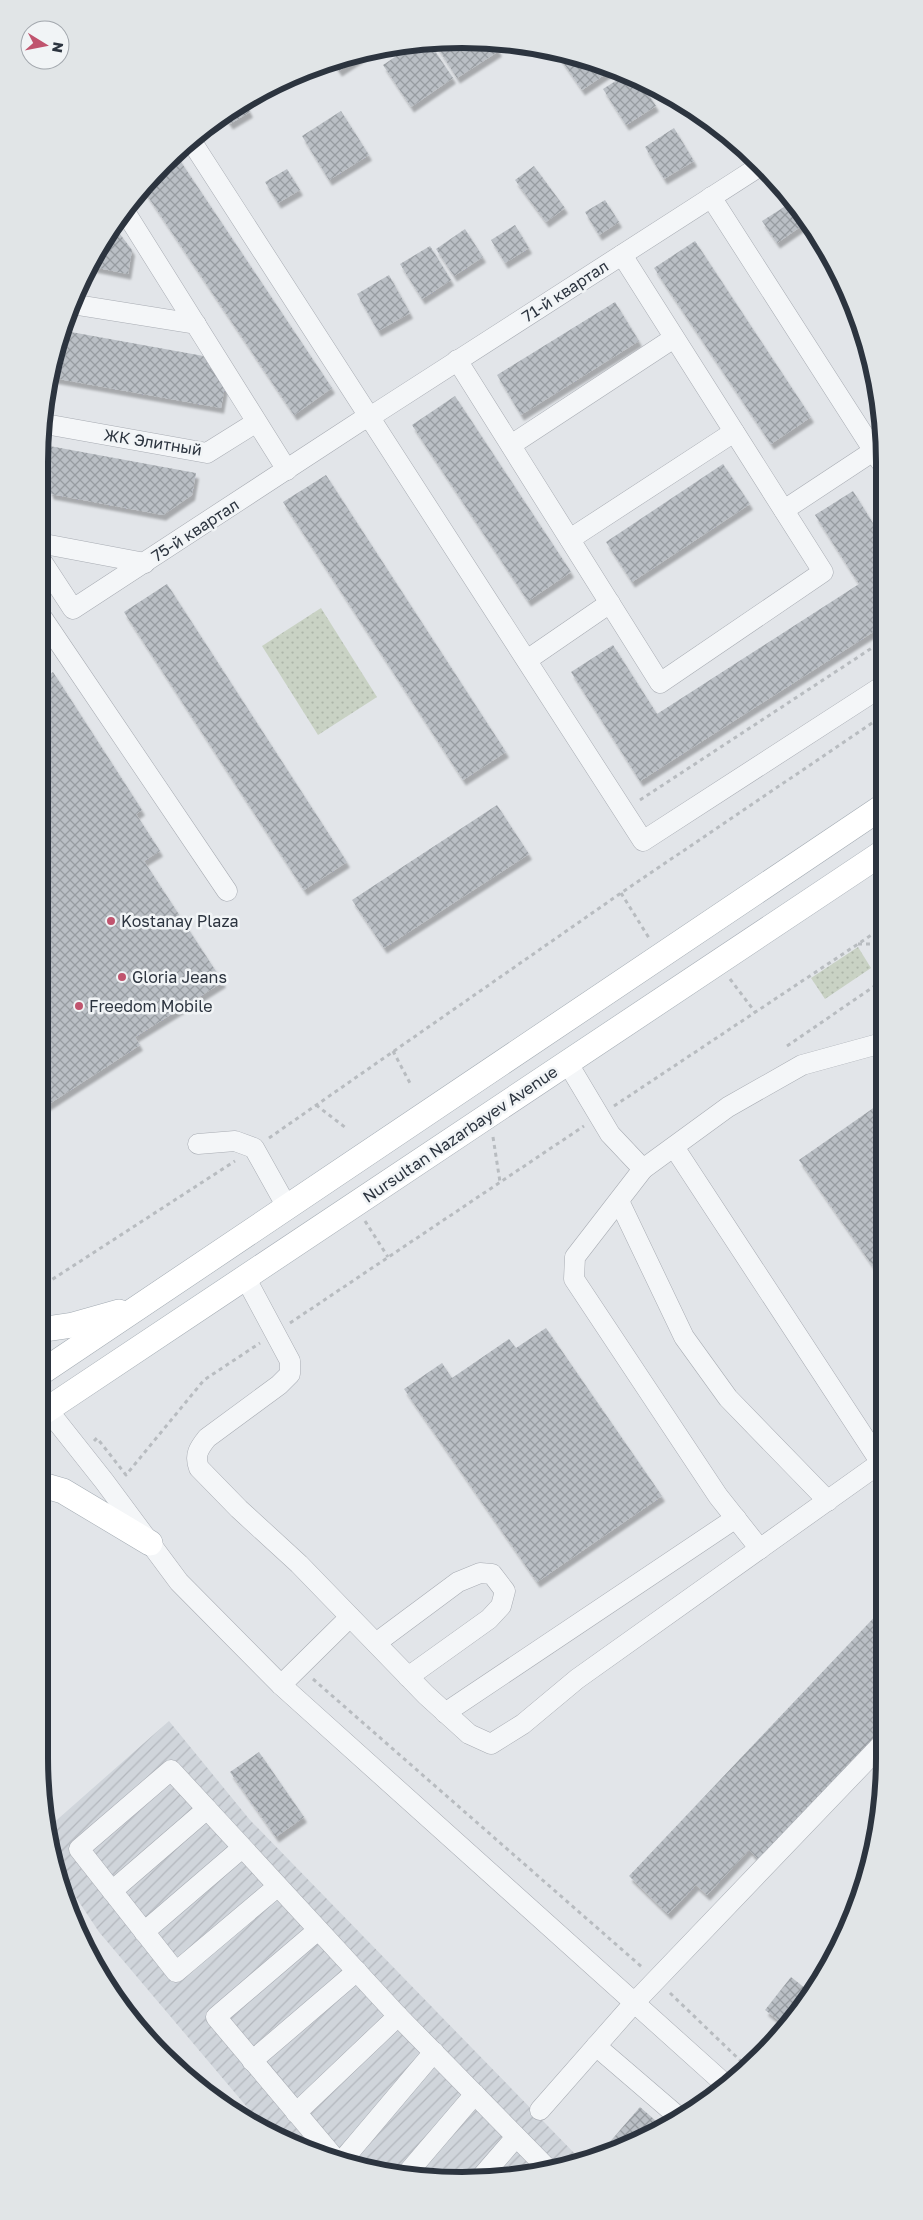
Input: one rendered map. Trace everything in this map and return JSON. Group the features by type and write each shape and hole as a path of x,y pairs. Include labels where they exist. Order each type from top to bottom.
{"main road":[{"path":"48,1368 876,811"},
{"name":"Nursultan Nazarbayev Avenue","path":"48,1404 245,1277 876,857"},
{"path":"48,1329 72,1325 140,1305"},
{"path":"48,1487 63,1491 150,1542"}],"street":[{"path":"194,146 643,841 876,690"},
{"name":"71-й квартал","path":"370,417 711,197 751,166"},
{"path":"711,197 876,449"},
{"path":"128,216 196,324 255,423 287,470"},
{"path":"458,360 660,682 823,572 622,255"},
{"path":"78,305 196,324"},
{"path":"510,445 674,338"},
{"name":"75-й квартал","path":"48,571 73,609 359,422 370,417"},
{"name":"ЖК Элитный","path":"49,425 207,453 255,423"},
{"path":"570,539 734,432"},
{"path":"784,510 876,454"},
{"path":"48,545 144,562"},
{"path":"527,660 610,603"},
{"path":"48,626 227,891"},
{"path":"760,1549 718,1496 574,1279 575,1257 643,1169 728,1107 802,1065 876,1045"},
{"path":"567,1062 610,1134 643,1169"},
{"path":"198,1144 235,1141 254,1148 287,1207"},
{"path":"674,1146 876,1453"},
{"path":"619,1201 690,1344 728,1398 828,1501"},
{"path":"245,1277 290,1361 290,1374 279,1385 207,1438 199,1449 196,1460 200,1468 239,1509 299,1564 445,1713 469,1734 491,1744 523,1724 576,1679 876,1466"},
{"path":"48,1418 150,1542 178,1582 281,1685 721,2081"},
{"path":"445,1713 736,1518"},
{"path":"376,1643 458,1582 480,1573 492,1574 506,1591 501,1606 489,1619 408,1677"},
{"path":"281,1685 350,1617"},
{"path":"540,2110 634,2003 876,1750"},
{"path":"278,1886 176,1972 78,1849 171,1770 398,2016 544,2165"},
{"path":"112,1891 207,1809"},
{"path":"144,1932 242,1848"},
{"path":"318,1930 216,2017 330,2151"},
{"path":"252,2061 357,1971"},
{"path":"296,2113 398,2016"},
{"path":"596,2046 674,2113"},
{"path":"345,2155 434,2052"},
{"path":"411,2169 475,2094"},
{"path":"487,2172 516,2137"}],"path":[{"path":"636,793 641,801 876,645"},
{"path":"48,1282 254,1148 621,893 876,720"},
{"path":"621,893 649,939 656,934"},
{"path":"126,1475 204,1380 876,932"},
{"path":"857,944 876,944"},
{"path":"727,976 755,1012"},
{"path":"787,1046 876,985"},
{"path":"393,1051 411,1085"},
{"path":"316,1105 346,1128"},
{"path":"490,1114 500,1182"},
{"path":"354,1204 388,1257"},
{"path":"299,1667 656,1980 742,2062"}],"shaded area":[{"path":"169,1721 250,1820 577,2156 542,2165 489,2172 434,2172 407,2169 381,2165 328,2151 278,2130 257,2118 99,1932 67,1884 53,1824"}],"green space":[{"path":"321,608 377,697 318,735 262,646"},
{"path":"858,947 871,968 825,999 811,978"}],"building":[{"path":"433,48 453,78 411,107 383,65 403,52"},
{"path":"438,48 498,49 499,51 457,78"},
{"path":"562,60 606,74 582,90"},
{"path":"352,63 339,71 336,67"},
{"path":"619,79 646,91 656,106 626,125 603,89"},
{"path":"247,107 250,112 230,124 227,120"},
{"path":"341,111 369,155 329,180 302,136"},
{"path":"674,128 694,161 664,179 645,147"},
{"path":"179,159 332,388 294,415 146,194"},
{"path":"534,166 565,208 546,222 515,180"},
{"path":"287,169 300,190 278,203 265,182"},
{"path":"605,200 619,222 599,235 585,212"},
{"path":"787,205 802,226 777,243 762,221"},
{"path":"515,225 529,248 505,263 491,240"},
{"path":"465,229 483,257 454,276 436,249"},
{"path":"117,231 132,250 128,274 96,268"},
{"path":"695,241 811,417 771,444 654,268"},
{"path":"430,246 451,280 422,299 400,264"},
{"path":"389,275 410,313 378,331 357,294"},
{"path":"615,302 639,341 521,415 497,375"},
{"path":"68,331 209,357 225,386 221,408 56,378"},
{"path":"455,396 571,572 528,601 412,425"},
{"path":"48,446 196,473 192,495 163,515 51,494 48,487"},
{"path":"723,464 750,504 632,582 606,542"},
{"path":"326,475 506,752 463,780 283,502"},
{"path":"853,491 876,528 876,630 640,781 571,672 613,645 657,714 859,584 815,515"},
{"path":"167,584 347,862 304,890 124,612"},
{"name":"Kostanay Plaza","path":"53,672 142,810 136,814 160,851 144,861 223,982 135,1037 140,1045 48,1105 48,675"},
{"path":"497,805 529,854 384,948 352,900"},
{"path":"876,1106 876,1271 799,1160"},
{"path":"546,1328 662,1496 537,1582 404,1389 442,1363 452,1378 509,1339 516,1348"},
{"path":"876,1615 876,1744 763,1864 749,1850 707,1895 696,1885 668,1914 629,1876"},
{"path":"259,1752 304,1817 276,1837 230,1772"},
{"path":"791,1977 806,1989 781,2022 765,2010"},
{"path":"640,2107 658,2123 645,2130 606,2147"}],"place":[{"name":"Kostanay Plaza","path":"111,921"},
{"name":"Gloria Jeans","path":"122,977"},
{"name":"Freedom Mobile","path":"79,1006"}]}
